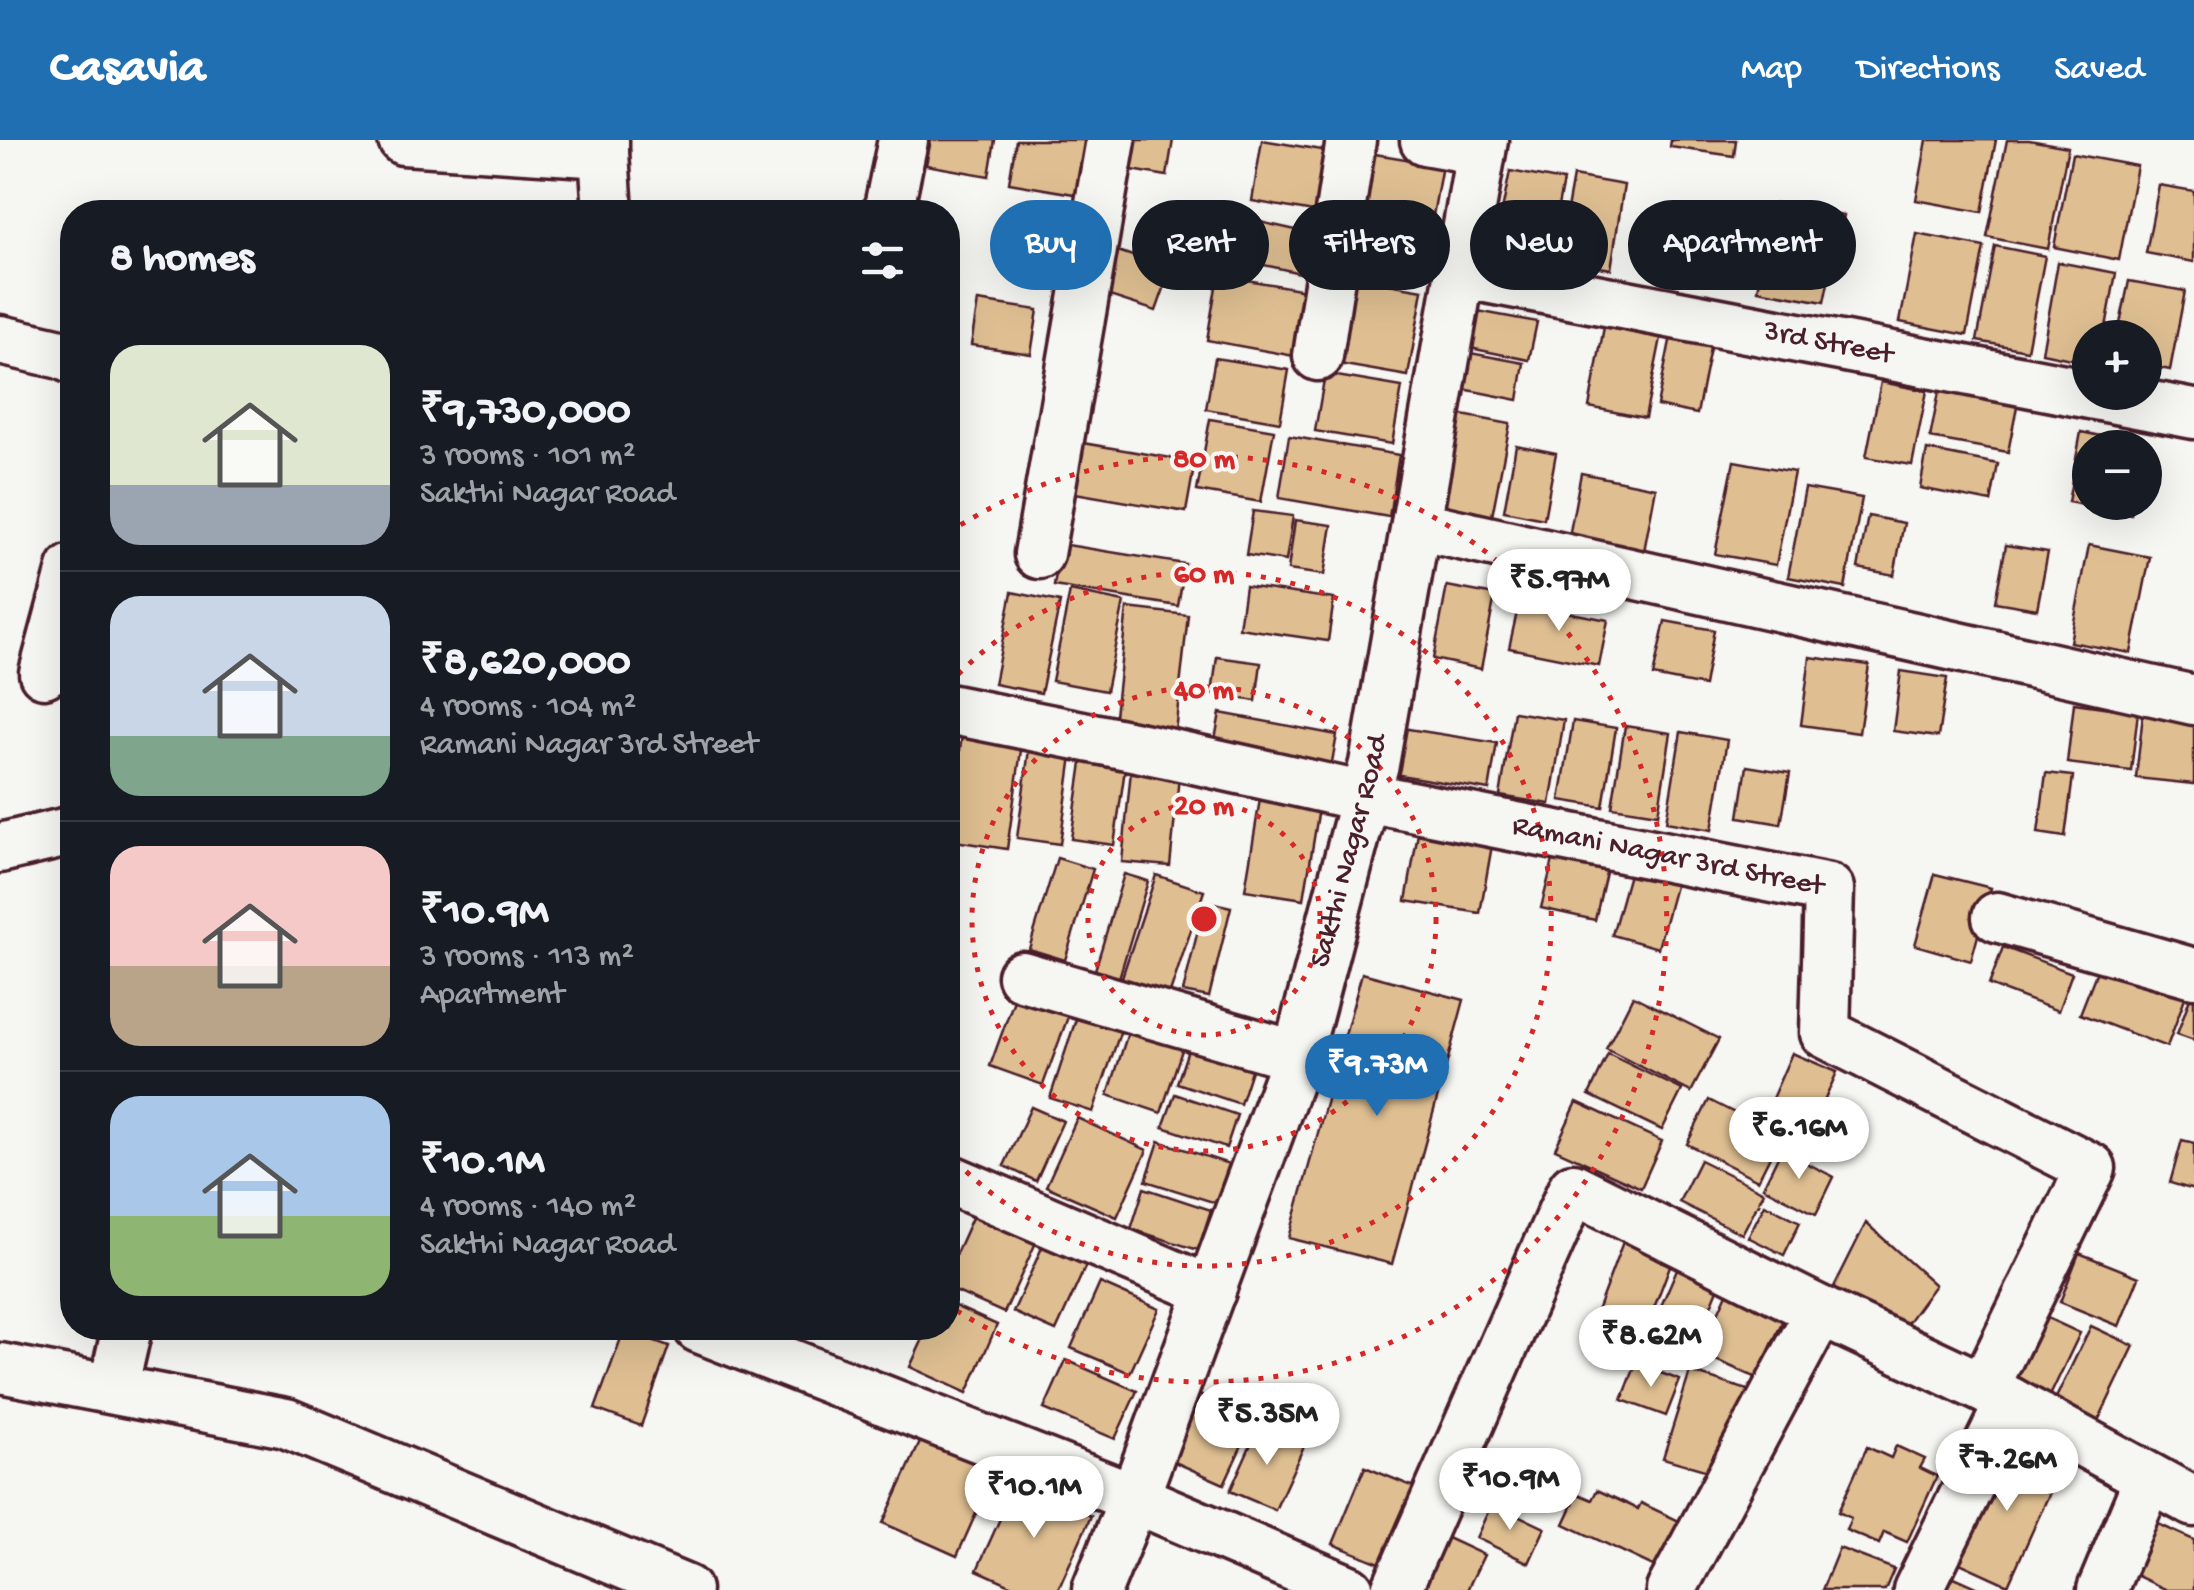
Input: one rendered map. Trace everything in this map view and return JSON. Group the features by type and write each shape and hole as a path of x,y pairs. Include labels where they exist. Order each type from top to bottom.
{"street":[{"path":"402,140 604,146 607,200"},
{"path":"890,200 903,140"},
{"path":"1040,554 1111,140"},
{"path":"1318,356 1351,140"},
{"path":"1426,140 1482,145"},
{"name":"Sakthi Nagar Road","path":"1097,1590 1297,1056 1374,764 1482,145"},
{"name":"3rd Street","path":"1460,273 2194,414"},
{"path":"0,340 60,354"},
{"path":"1416,525 2194,700"},
{"path":"44,673 60,614"},
{"path":"960,711 1365,797"},
{"name":"Ramani Nagar 3rd Street","path":"1365,797 1828,889 1825,1032 2091,1168 1997,1395"},
{"path":"0,848 60,833"},
{"path":"1997,917 2194,973"},
{"path":"1022,976 1297,1056"},
{"path":"960,1183 1211,1291"},
{"path":"1396,1590 1574,1188 1997,1395 2194,1502"},
{"path":"1671,1590 1820,1310"},
{"path":"113,1389 124,1340"},
{"path":"730,1340 1134,1498 1349,1590"},
{"path":"0,1368 286,1423 686,1590"},
{"path":"1918,1590 1997,1395"},
{"path":"2102,1590 2149,1478"}],"building":[{"path":"931,140 995,140 989,176 926,165"},
{"path":"1016,140 1089,140 1080,195 1009,183"},
{"path":"1118,140 1173,140 1167,176 1114,167"},
{"path":"1262,140 1340,153 1332,200 1289,200 1289,208 1269,204 1269,200 1252,200"},
{"path":"1671,140 1736,140 1734,156 1670,147"},
{"path":"1927,140 1996,140 1982,212 1916,200"},
{"path":"2007,140 2068,147 2048,249 1987,237"},
{"path":"1369,153 1442,165 1436,200 1361,200"},
{"path":"2072,154 2137,166 2119,260 2054,247"},
{"path":"1510,171 1563,181 1559,200 1504,200"},
{"path":"1573,176 1624,185 1611,269 1608,200 1569,200"},
{"path":"2159,185 2194,191 2194,262 2146,253"},
{"path":"1269,224 1289,229 1289,271 1269,266"},
{"path":"1917,234 1984,247 1967,335 1900,322"},
{"path":"1995,246 2045,256 2027,350 1977,341"},
{"path":"1112,249 1132,256 1132,290 1164,290 1156,311 1097,292 1112,290"},
{"path":"2058,262 2116,273 2107,320 2072,320 2072,359 2042,353"},
{"path":"2129,281 2185,291 2170,370 2162,368 2162,320 2121,320"},
{"path":"1269,284 1305,290 1294,356 1207,340 1215,290 1269,290"},
{"path":"1346,290 1423,290 1408,376 1333,363"},
{"path":"1758,290 1826,290 1824,302"},
{"path":"978,301 1038,310 1031,354 971,345"},
{"path":"1472,310 1537,322 1529,360 1465,347"},
{"path":"1604,327 1661,338 1645,418 1589,407"},
{"path":"1671,336 1711,343 1697,414 1657,406"},
{"path":"1465,352 1524,363 1518,400 1458,388"},
{"path":"1215,358 1289,370 1280,422 1206,409"},
{"path":"1325,374 1402,387 1392,444 1315,431"},
{"path":"1881,382 1927,391 1912,465 1866,457"},
{"path":"1940,387 2018,402 2008,452 1930,438"},
{"path":"1457,414 1510,424 1492,516 1439,505"},
{"path":"1210,419 1274,430 1261,502 1197,491"},
{"path":"1289,436 1399,455 1389,517 1279,498"},
{"path":"1083,443 1195,462 1186,512 1075,493"},
{"path":"1516,445 1556,453 1544,519 1504,511"},
{"path":"1927,450 1998,464 1991,502 1920,488"},
{"path":"1734,461 1794,472 1776,565 1715,554"},
{"path":"1581,473 1656,488 1644,551 1569,537"},
{"path":"1805,488 1862,498 1845,588 1788,577"},
{"path":"1253,511 1293,516 1286,561 1246,555"},
{"path":"1868,516 1904,523 1894,575 1858,568"},
{"path":"1295,520 1332,525 1324,575 1288,570"},
{"path":"1061,544 1185,564 1178,606 1054,586"},
{"path":"2006,545 2048,552 2037,609 1995,602"},
{"path":"2089,545 2150,557 2131,653 2070,642"},
{"path":"1245,586 1334,599 1328,641 1239,628"},
{"path":"1447,586 1495,595 1481,669 1433,659"},
{"path":"1070,591 1124,602 1106,691 1052,681"},
{"path":"1012,592 1060,602 1041,693 994,684"},
{"path":"1519,603 1608,620 1599,666 1509,648"},
{"path":"1127,608 1188,615 1175,732 1114,725"},
{"path":"1665,621 1714,630 1704,686 1653,676"},
{"path":"1217,657 1261,663 1256,701 1212,694"},
{"path":"1810,657 1869,665 1859,733 1801,725"},
{"path":"1901,671 1947,678 1938,737 1893,731"},
{"path":"2074,703 2138,712 2131,771 2067,763"},
{"path":"1514,712 1564,720 1550,804 1500,796"},
{"path":"1220,713 1337,735 1330,773 1213,750"},
{"path":"2143,714 2194,719 2194,784 2136,778"},
{"path":"1573,721 1616,728 1603,807 1560,800"},
{"path":"1625,726 1671,733 1658,814 1612,807"},
{"path":"1402,728 1497,743 1489,790 1394,774"},
{"path":"1681,732 1727,740 1712,830 1666,822"},
{"path":"962,735 1022,743 1007,849 960,842"},
{"path":"1030,742 1073,748 1060,844 1017,838"},
{"path":"1084,749 1127,755 1114,845 1071,839"},
{"path":"1132,760 1180,766 1170,866 1122,862"},
{"path":"1747,766 1790,773 1781,824 1739,817"},
{"path":"2046,773 2073,776 2065,837 2038,833"},
{"path":"1262,787 1321,796 1304,899 1245,890"},
{"path":"1420,822 1494,834 1480,913 1406,901"},
{"path":"1555,852 1608,864 1595,920 1541,908"},
{"path":"1634,856 1680,868 1658,948 1612,935"},
{"path":"1057,858 1093,869 1065,960 1029,949"},
{"path":"1124,874 1148,881 1119,978 1095,970"},
{"path":"1935,874 1991,888 1971,961 1915,945"},
{"path":"1156,875 1204,891 1168,999 1120,983"},
{"path":"1205,901 1231,907 1209,997 1183,992"},
{"path":"2003,947 2072,973 2058,1011 1989,985"},
{"path":"2100,963 2186,995 2167,1047 2080,1014"},
{"path":"1362,973 1464,1000 1392,1264 1289,1238"},
{"path":"1019,986 1072,1006 1043,1085 990,1066"},
{"path":"2191,995 2194,997 2194,1040 2177,1034"},
{"path":"1633,996 1719,1039 1691,1092 1606,1049"},
{"path":"1080,1007 1124,1021 1093,1112 1050,1098"},
{"path":"1132,1020 1186,1038 1161,1113 1108,1095"},
{"path":"1191,1041 1254,1061 1240,1104 1177,1083"},
{"path":"1792,1053 1837,1072 1815,1122 1770,1103"},
{"path":"1608,1054 1682,1090 1662,1130 1589,1095"},
{"path":"1175,1094 1237,1115 1226,1148 1163,1127"},
{"path":"1709,1100 1780,1136 1758,1180 1687,1144"},
{"path":"1577,1102 1662,1141 1641,1188 1555,1149"},
{"path":"1031,1107 1063,1121 1036,1181 1004,1166"},
{"path":"1077,1118 1147,1150 1117,1217 1046,1186"},
{"path":"2182,1140 2194,1143 2194,1190 2170,1183"},
{"path":"1159,1141 1229,1164 1216,1203 1146,1181"},
{"path":"1781,1150 1834,1177 1816,1214 1763,1187"},
{"path":"1700,1160 1764,1192 1742,1234 1679,1202"},
{"path":"1144,1188 1211,1210 1198,1250 1131,1229"},
{"path":"1765,1204 1800,1222 1784,1255 1748,1237"},
{"path":"975,1211 1038,1238 1004,1313 960,1293 960,1244"},
{"path":"1866,1223 1935,1285 1905,1326 1831,1293"},
{"path":"1627,1231 1676,1250 1646,1329 1597,1311"},
{"path":"1044,1243 1087,1263 1056,1331 1013,1312"},
{"path":"2079,1253 2139,1277 2119,1326 2060,1302"},
{"path":"1680,1262 1722,1279 1692,1352 1649,1334"},
{"path":"1733,1280 1790,1304 1757,1378 1700,1353"},
{"path":"1100,1283 1159,1309 1130,1373 1071,1348"},
{"path":"960,1308 997,1325 967,1393 910,1367 922,1340 960,1340"},
{"path":"2043,1316 2080,1333 2048,1400 2011,1382"},
{"path":"2091,1326 2134,1346 2097,1423 2054,1402"},
{"path":"620,1340 652,1340 669,1346 641,1426 595,1409"},
{"path":"1066,1360 1137,1391 1115,1439 1044,1409"},
{"path":"1636,1364 1680,1380 1666,1416 1622,1400"},
{"path":"1690,1372 1751,1391 1725,1476 1663,1458"},
{"path":"1197,1394 1254,1419 1224,1484 1168,1459"},
{"path":"1259,1426 1304,1446 1275,1510 1230,1491"},
{"path":"922,1438 995,1471 957,1556 883,1523"},
{"path":"2007,1443 2061,1468 2008,1585 1953,1560"},
{"path":"1896,1446 1925,1459 1920,1468 1937,1476 1907,1542 1884,1532 1879,1544 1846,1530 1851,1518 1838,1512 1867,1447 1891,1458"},
{"path":"1365,1467 1419,1489 1387,1566 1333,1544"},
{"path":"1016,1483 1091,1516 1058,1590 1022,1590 977,1570"},
{"path":"1597,1490 1638,1509 1641,1503 1690,1526 1668,1573 1564,1524 1578,1494 1592,1500"},
{"path":"1492,1503 1545,1528 1529,1563 1476,1538"},
{"path":"2156,1523 2194,1540 2194,1590 2167,1590 2133,1574"},
{"path":"1443,1536 1484,1555 1467,1590 1433,1590 1420,1584"},
{"path":"1839,1548 1894,1569 1885,1590 1822,1590"},
{"path":"1943,1572 1983,1590 1935,1590"}]}
